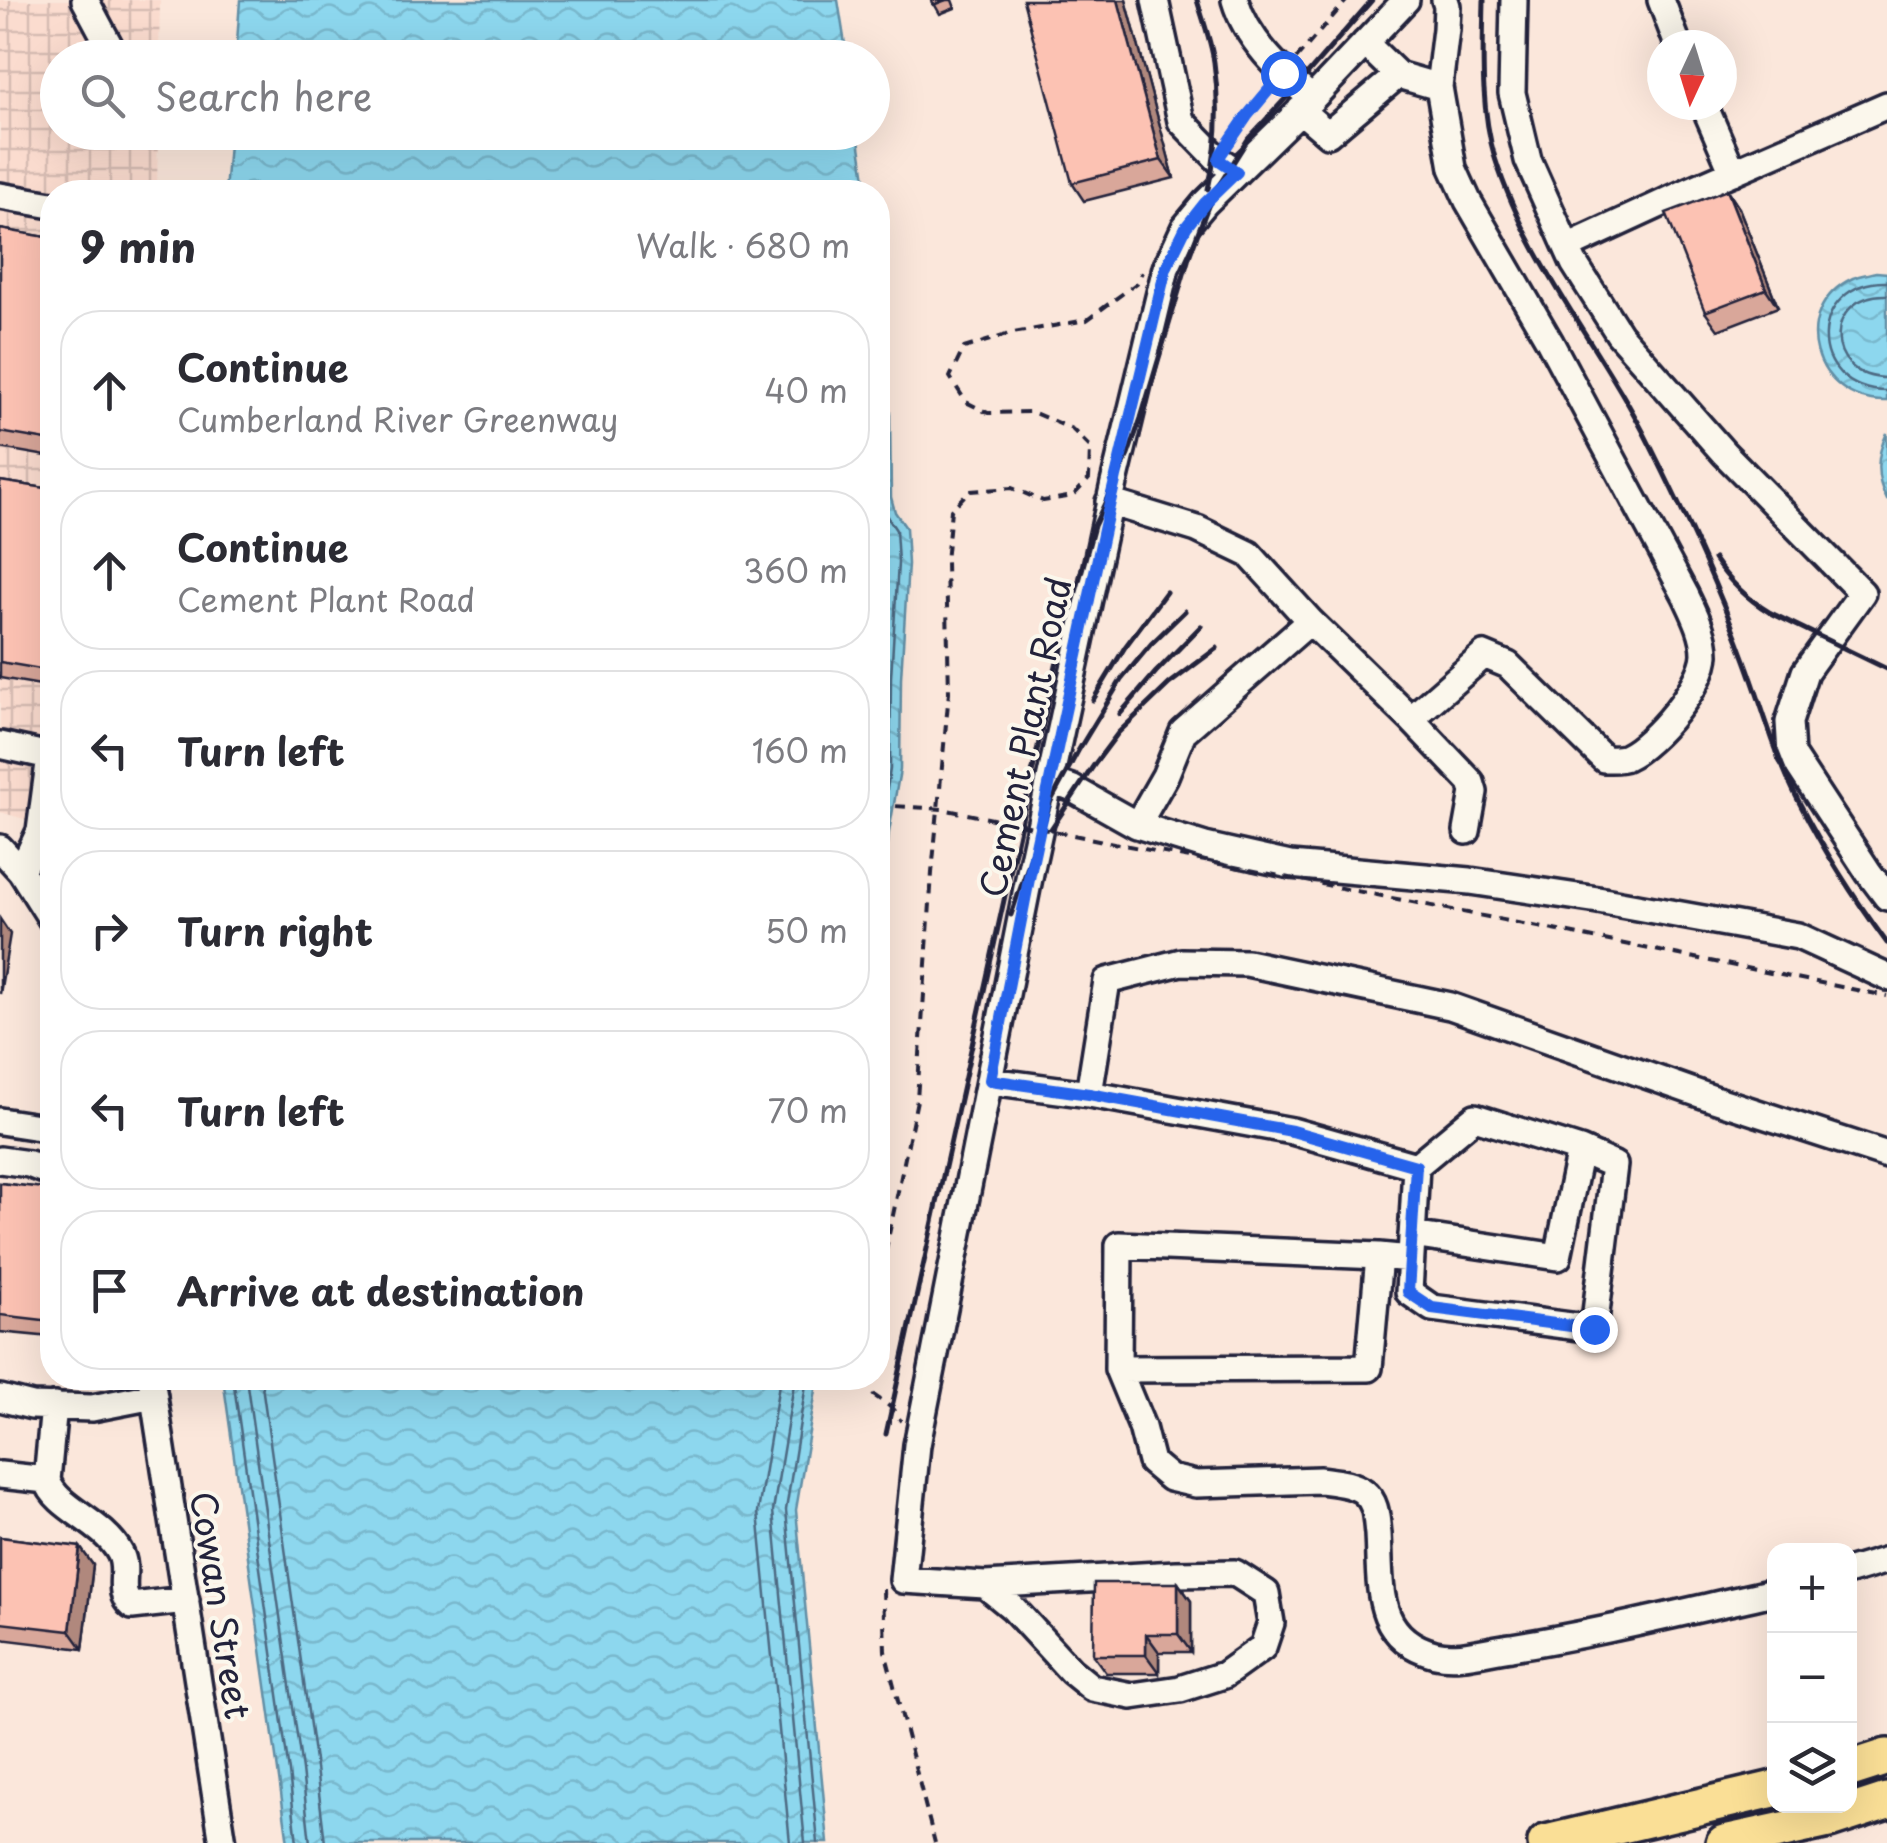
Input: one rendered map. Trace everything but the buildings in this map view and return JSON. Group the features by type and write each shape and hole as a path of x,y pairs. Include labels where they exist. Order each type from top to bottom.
{"highway":[{"path":"1857,1767 1887,1756"},
{"path":"1546,1843 1767,1791"},
{"path":"1724,1843 1828,1820 1887,1801"}],"street":[{"path":"86,0 107,40"},
{"path":"1154,0 1181,120 1228,166"},
{"path":"1234,0 1260,48 1328,134 1398,75"},
{"name":"Cement Plant Road","path":"893,1578 1050,782 1110,502 1166,268 1186,227 1228,166 1306,104 1406,0"},
{"path":"1412,719 1484,654 1508,665 1604,759 1624,758 1652,740 1688,694 1705,655 1702,633 1686,596 1550,342 1468,201 1454,168 1440,87 1446,29 1444,0"},
{"path":"1514,0 1512,93 1528,160 1574,263 1619,334 1724,452 1862,593 1804,672 1789,722 1792,754 1887,897"},
{"path":"1660,0 1672,30"},
{"path":"1365,43 1398,75 1440,87"},
{"path":"1567,247 1887,106"},
{"path":"1710,120 1733,172"},
{"path":"0,196 40,203"},
{"path":"1110,502 1197,529 1250,554 1310,620 1472,782 1474,792 1467,831"},
{"path":"1136,825 1165,776 1184,732 1310,620"},
{"path":"0,745 40,754"},
{"path":"1050,782 1071,788 1136,825 1205,846 1290,865 1470,880 1798,936 1887,977"},
{"path":"22,871 40,830"},
{"path":"0,848 22,871 40,900"},
{"path":"1089,1094 1108,981 1182,962 1246,963 1450,1006 1887,1155"},
{"path":"990,1080 1292,1131 1416,1166"},
{"path":"1475,1117 1580,1150 1614,1165 1594,1329 1432,1308 1408,1292 1416,1166 1475,1117"},
{"path":"0,1121 40,1127"},
{"path":"1580,1150 1558,1258 1411,1247 1379,1256 1119,1244 1118,1369 1142,1427 1151,1462 1170,1478 1196,1484 1320,1480 1363,1490 1376,1506 1385,1612 1395,1632 1434,1654 1455,1656 1548,1641 1767,1594"},
{"path":"0,1160 40,1168"},
{"path":"1118,1369 1369,1368 1379,1256"},
{"path":"0,1398 32,1406 92,1408 144,1390"},
{"name":"Cowan Street","path":"153,1390 223,1843"},
{"path":"54,1406 46,1480 59,1499 93,1522 121,1554 126,1602 132,1606 186,1600"},
{"path":"0,1474 46,1480"},
{"path":"1857,1569 1887,1560"},
{"path":"893,1578 985,1585 1235,1573 1266,1593 1270,1624 1262,1647 1224,1675 1180,1689 1132,1696 1092,1688 985,1585"}],"path":[{"path":"1228,166 1247,116 1347,0"},
{"path":"890,1229 917,1100 948,692 946,562 951,510 969,491 1012,488 1042,501 1073,496 1089,480 1090,447 1072,429 1032,412 988,413 966,402 950,377 964,348 1014,333 1087,320 1137,283 1145,266"},
{"path":"890,805 942,809 1887,996"},
{"path":"870,1390 876,1399 892,1408 901,1422"},
{"path":"893,1578 885,1651 936,1843"}],"shaded area":[{"path":"0,0 160,0 159,40 40,40 40,150 158,150 157,180 40,180 40,824 0,812"}],"water":[{"path":"240,0 838,0 844,40 237,40"},
{"path":"228,150 861,150 865,180 226,180"},
{"path":"1887,273 1887,401 1862,398 1841,387 1826,371 1815,331 1820,311 1832,292 1853,278"},
{"path":"890,412 891,497 906,528 908,564 900,770 890,826"},
{"path":"1887,433 1887,500 1878,467"},
{"path":"225,1390 816,1390 796,1510 828,1843 288,1843"}],"railway":[{"path":"1197,0 1213,54 1217,94 1216,142 1208,189"},
{"path":"886,1434 1056,665 1094,526 1128,455 1211,198 1248,139 1372,0"},
{"path":"1484,0 1487,120 1509,196 1546,269 1631,409 1676,498 1724,605 1799,802 1840,874 1887,943"},
{"path":"1714,559 1739,588 1769,612 1887,669"},
{"path":"1093,700 1125,647 1166,592"},
{"path":"1011,915 1051,801 1078,751 1121,680 1185,611"},
{"path":"1120,714 1201,626"},
{"path":"1051,829 1118,733 1169,684 1217,648"}],"route":[{"path":"1283,73 1221,154 1219,160 1237,172 1186,227 1166,268 1110,502 990,1080 1292,1131 1416,1166 1408,1292 1432,1308 1594,1329"}]}
